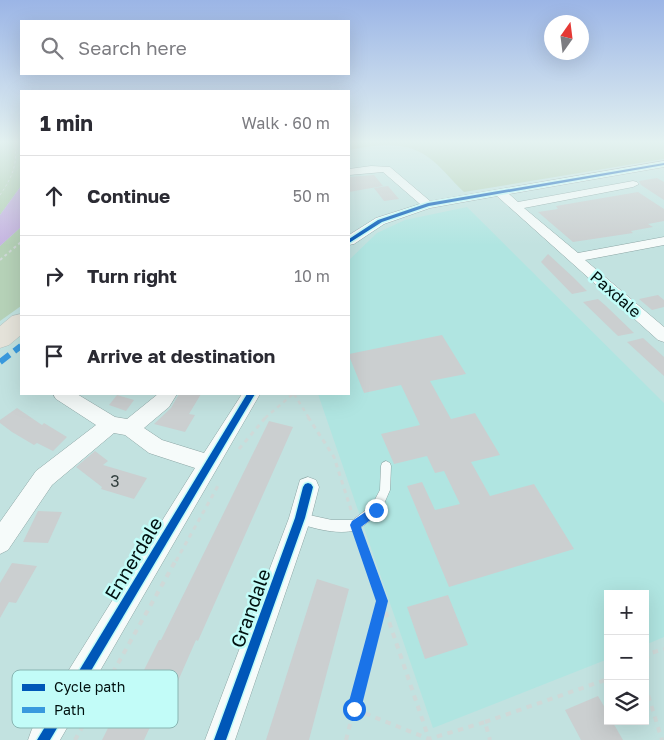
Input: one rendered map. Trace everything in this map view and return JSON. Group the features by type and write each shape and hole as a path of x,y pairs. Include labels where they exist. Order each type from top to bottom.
{"highway":[{"path":"0,339 20,323"}],"street":[{"path":"395,176 428,205"},
{"path":"350,240 380,221 428,205 598,176"},
{"path":"516,206 632,184"},
{"name":"Paxdale","path":"500,193 662,332"},
{"name":"Paxdale","path":"575,258 664,241"},
{"path":"64,395 156,447 214,473"},
{"path":"0,542 44,478 120,426 162,402 167,395"},
{"name":"Ennerdale","path":"88,670 214,473 251,395"},
{"name":"Grandale","path":"220,740 300,518 308,487"},
{"name":"Ennerdale","path":"43,740 51,728"}],"lane":[{"path":"300,518 332,526 355,525 376,510 385,490 386,466"}],"path":[{"path":"0,195 11,176"},
{"path":"0,260 20,243"},
{"path":"238,450 249,434 292,395"},
{"path":"294,395 334,457 355,525 429,739"},
{"path":"111,670 214,473"},
{"path":"346,740 382,601"},
{"path":"649,656 664,648"},
{"path":"354,709 429,739 485,722 605,680"},
{"path":"649,698 662,740"},
{"path":"485,722 490,740"},
{"path":"75,740 81,728"}],"shaded area":[{"path":"20,187 20,228 0,246 0,215"},
{"path":"467,207 664,403 664,637 649,643 649,590 604,590 604,661 433,728 318,395 350,395 350,259 377,233 405,220"}],"green space":[{"path":"0,176 20,176 20,187 0,215"},
{"path":"448,176 564,176 464,192"},
{"path":"20,228 20,307 0,321 0,246"}],"building":[{"path":"374,176 383,186 350,192 350,177"},
{"path":"657,178 664,182 664,200 641,185 639,181"},
{"path":"388,186 399,199 384,201 374,188"},
{"path":"638,192 664,209 664,221 648,224 653,227 631,231 633,233 573,242 538,212 558,209 556,206"},
{"path":"548,254 587,291 572,294 541,262"},
{"path":"658,295 664,300 664,307 652,310 639,299"},
{"path":"598,299 634,333 618,336 583,302"},
{"path":"442,335 466,374 430,381 451,419 475,413 500,455 471,462 490,496 534,484 574,549 449,587 407,486 422,482 435,510 460,504 444,471 435,473 427,456 394,464 381,434 420,425 401,385 364,393 350,358 350,354"},
{"path":"643,338 664,357 664,376 627,342"},
{"path":"117,395 134,400 126,411 109,405"},
{"path":"178,395 200,395 189,414 195,415 185,432 154,424 171,408"},
{"path":"17,408 42,425 44,423 67,437 53,451 37,443 34,445 0,423 0,420"},
{"path":"269,421 293,427 198,641 196,640 178,681 178,670 144,670 159,640 161,640"},
{"path":"95,451 108,461 103,465 147,478 134,499 101,489 102,487 76,467"},
{"path":"38,511 62,512 48,543 23,542"},
{"path":"12,563 37,566 16,603 9,602 0,618 0,583"},
{"path":"317,579 349,589 309,740 266,740"},
{"path":"448,595 468,645 425,659 407,607"},
{"path":"598,696 604,706 604,725 614,725 623,740 581,740 565,710"},
{"path":"108,728 150,728 144,740 102,740"}],"marked path":[{"path":"0,362 20,347"}],"cycle path":[{"path":"350,240 380,221 428,205 598,176"},
{"path":"85,670 250,395"},
{"path":"220,740 300,518 308,487"},
{"path":"43,740 50,728"}],"route":[{"path":"354,709 382,601 355,525 376,510"}]}
